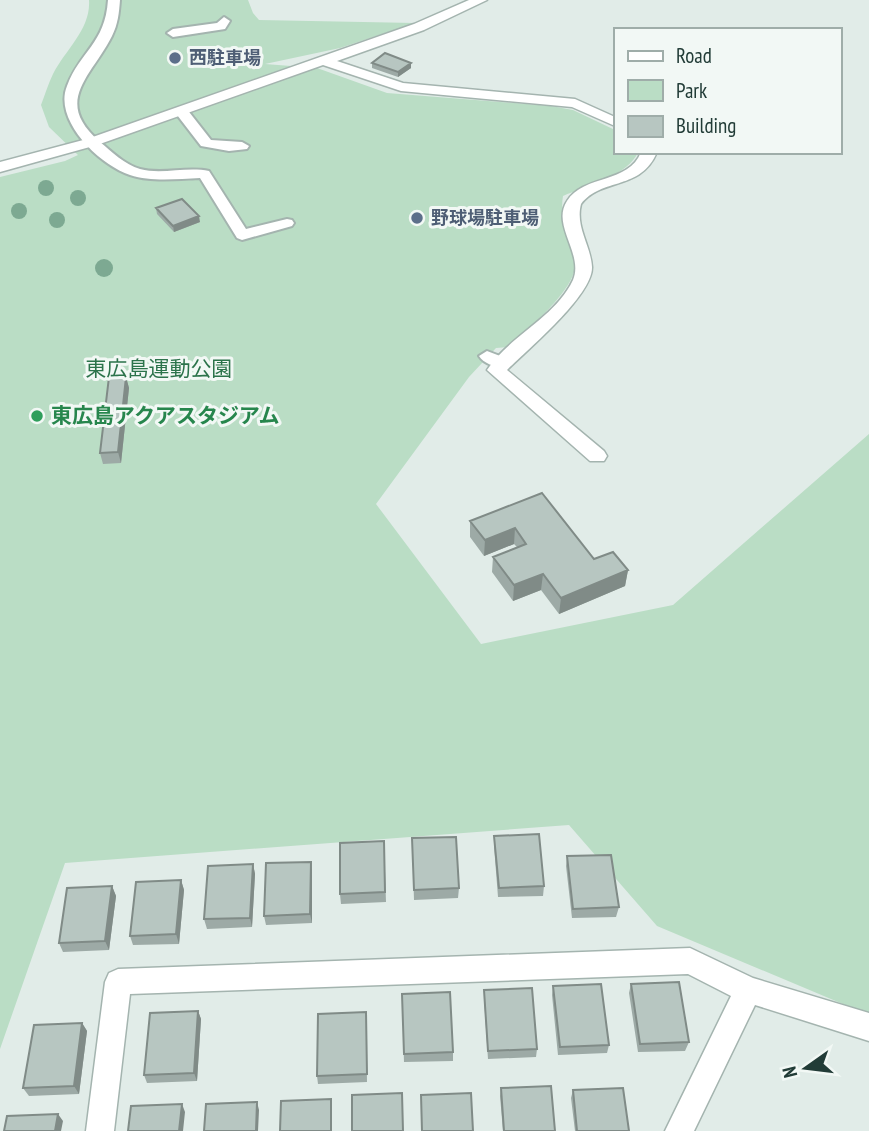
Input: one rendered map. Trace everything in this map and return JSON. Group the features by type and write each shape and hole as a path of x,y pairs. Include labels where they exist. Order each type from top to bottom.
{"street":[{"path":"0,167 92,142 419,27 480,0"},
{"path":"324,61 401,87 575,103 614,122"},
{"path":"597,456 496,370 495,360 573,295 583,280 585,270 571,214 573,203 581,195 636,171 648,160 649,154"},
{"path":"100,1131 118,982 690,961 748,990 869,1027"},
{"path":"679,1131 748,990"}],"lane":[{"path":"114,0 115,15 80,75 69,100 68,110 92,142 134,172 204,174"},
{"path":"173,33 214,28 222,26 224,21"},
{"path":"181,111 206,143 242,146"},
{"path":"206,143 202,158 204,174 242,235 287,223"}],"green space":[{"name":"東広島運動公園","path":"89,0 248,0 259,20 415,23 340,48 265,64 317,68 387,93 573,110 614,130 614,154 637,154 626,167 616,173 563,196 564,220 575,259 575,270 570,281 562,294 528,329 509,347 496,348 469,377 376,504 481,644 673,605 869,434 869,1015 657,926 569,825 65,863 0,1049 0,177 65,161 78,155 49,127 41,105 53,74 82,30 89,10"}],"building":[{"path":"385,53 411,63 398,72 372,63"},
{"path":"182,199 199,216 173,226 156,208"},
{"path":"109,377 126,377 118,452 100,453"},
{"path":"542,493 594,559 613,552 628,570 561,598 543,574 514,585 493,557 526,544 515,528 485,540 470,521"},
{"path":"539,834 544,886 499,888 494,836"},
{"path":"456,837 459,888 414,890 412,838"},
{"path":"384,841 385,892 340,894 340,843"},
{"path":"611,855 619,907 573,909 567,856"},
{"path":"311,862 310,914 264,916 266,863"},
{"path":"253,864 250,918 204,919 208,866"},
{"path":"181,880 176,934 130,936 136,882"},
{"path":"112,886 105,941 59,943 67,888"},
{"path":"679,982 689,1042 640,1044 631,984"},
{"path":"601,984 609,1045 560,1047 553,986"},
{"path":"532,988 537,1049 488,1051 484,990"},
{"path":"450,992 453,1052 404,1054 402,994"},
{"path":"198,1011 194,1073 144,1075 150,1013"},
{"path":"366,1012 367,1074 317,1076 318,1014"},
{"path":"82,1023 74,1086 23,1088 34,1025"},
{"path":"551,1086 555,1131 504,1131 501,1088"},
{"path":"623,1088 629,1131 577,1131 573,1090"},
{"path":"402,1093 403,1131 352,1131 352,1095"},
{"path":"471,1093 473,1131 422,1131 421,1095"},
{"path":"331,1099 331,1131 280,1131 281,1101"},
{"path":"257,1102 256,1131 204,1131 206,1104"},
{"path":"182,1104 179,1131 128,1131 131,1106"},
{"path":"58,1114 55,1131 4,1131 7,1116"}],"place":[{"name":"西駐車場","path":"175,58"},
{"name":"野球場駐車場","path":"417,218"},
{"name":"東広島アクアスタジアム","path":"37,416"}]}
